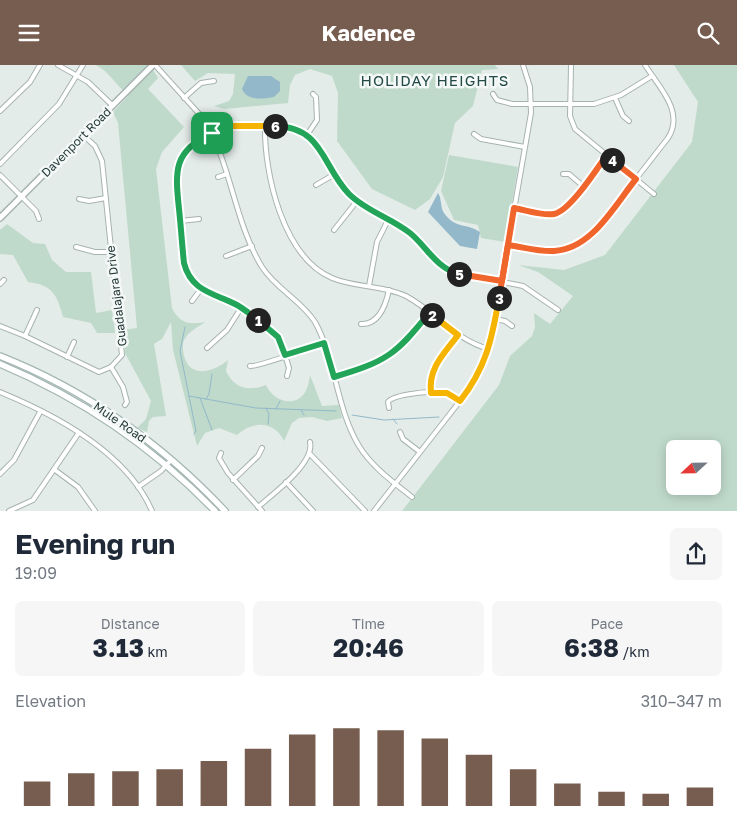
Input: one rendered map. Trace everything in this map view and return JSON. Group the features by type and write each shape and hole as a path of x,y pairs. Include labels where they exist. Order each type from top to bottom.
{"main road":[{"name":"Mule Road","path":"0,356 32,369 74,391 124,422 170,460 226,511"},
{"name":"Mule Road","path":"0,364 31,377 95,413 166,466 215,511"}],"street":[{"path":"0,111 30,82 40,65"},
{"path":"58,65 92,85 112,105"},
{"path":"0,164 57,107 83,65"},
{"path":"154,65 202,117 212,133 252,246 271,278 312,317 324,343 349,426 359,446 378,469 412,497"},
{"name":"Davenport Road","path":"0,219 154,65"},
{"path":"374,511 478,376 489,349 532,104 530,87 523,65"},
{"path":"508,245 551,251 579,244 596,230 668,138 674,123 672,108 645,65"},
{"path":"570,66 570,119 577,132 654,194"},
{"path":"493,94 497,100 507,103 594,104 615,98 652,76"},
{"path":"184,98 202,83 214,81"},
{"path":"307,135 318,116 316,97 313,94"},
{"path":"615,98 623,117 629,121"},
{"path":"265,125 265,155 269,175 288,232 309,263 326,275 344,282 389,290 408,298 470,343 489,349"},
{"path":"287,376 289,370 278,337 241,308 201,289 190,279 185,268 176,179 178,164 191,146 212,133 233,126 265,125 290,127 307,135 318,145 344,189 357,201 409,232 445,269 530,289 558,310"},
{"name":"Guadalajara Drive","path":"83,135 99,152 102,161 110,251 122,350 119,360 111,367"},
{"path":"474,135 479,139 525,147"},
{"path":"514,208 549,214 557,213 566,207 606,156"},
{"path":"218,177 227,174"},
{"path":"316,185 335,174"},
{"path":"563,174 569,174 583,186"},
{"path":"0,175 36,211 40,219"},
{"path":"79,199 89,201 106,198"},
{"path":"334,230 357,201"},
{"path":"180,221 199,219"},
{"path":"368,286 377,242 388,220"},
{"path":"226,256 252,246"},
{"path":"76,247 95,252 110,251"},
{"path":"0,284 4,280"},
{"path":"192,301 201,289"},
{"path":"361,324 368,323 380,314 385,306 389,290"},
{"path":"207,348 227,330 241,308"},
{"path":"26,336 37,311"},
{"path":"334,377 370,366 390,356 405,343 429,313"},
{"path":"495,319 505,321 512,326"},
{"path":"0,326 26,336 92,370 105,371 111,367 126,392 127,402 125,405"},
{"path":"431,393 430,378 433,369 458,335"},
{"path":"67,357 74,342"},
{"path":"250,366 256,367 285,355 324,343"},
{"path":"0,392 40,412 110,455 138,487 152,511"},
{"path":"389,407 388,402 393,397 431,393 447,393 460,401"},
{"path":"0,474 14,460 40,412"},
{"path":"400,432 402,437 420,452"},
{"path":"9,511 33,500 78,434"},
{"path":"258,507 302,465 310,454 310,442"},
{"path":"233,480 258,456 262,448"},
{"path":"221,453 219,458 221,464 262,511"},
{"path":"310,454 364,511"},
{"path":"138,487 166,466 170,460"},
{"path":"55,470 78,487 95,511"},
{"path":"286,482 313,511"}],"green space":[{"path":"96,65 150,65 158,78 148,89 184,127 162,152 156,169 172,308 178,317 185,322 205,322 191,332 184,340 183,352 187,363 197,371 203,371 216,368 228,360 226,371 237,385 253,388 266,385 273,395 289,401 294,401 304,394 310,375 322,406 339,405 342,418 327,421 312,417 299,418 292,423 284,441 275,429 269,426 256,425 243,430 237,435 219,428 205,433 197,446 173,350 171,322 162,339 154,344 166,416 153,417 149,421 147,432 137,428 146,419 151,401 125,353 123,330 137,328 118,123 113,112 128,96 105,71"},
{"path":"181,65 495,65 498,69 482,70 473,106 455,123 443,177 430,199 415,210 372,189 337,141 338,93 332,76 310,69 295,75 290,85 288,103 224,109 214,106 229,101 233,94 235,74 208,73 195,81"},
{"path":"674,65 737,65 737,511 402,511 499,385 510,356 532,336 535,327 534,313 550,324 573,296 538,272 518,265 564,270 605,255 692,142 698,102"},
{"path":"449,155 518,167 505,242 481,238 478,225 454,220 441,191"},
{"path":"7,224 33,243 45,244 52,260 66,272 91,272 96,313 112,310 115,333 97,333 91,323 63,317 56,297 48,288 28,282 13,255 0,254 0,230"}],"water":[{"path":"248,76 271,76 280,82 280,91 270,98 260,99 248,96 242,89"},
{"path":"438,193 443,211 448,218 457,224 480,232 477,249 460,246 428,212"}],"waterway":[{"path":"185,327 180,351 196,431 194,434"},
{"path":"206,399 209,394 212,374"},
{"path":"189,396 256,408 336,411"},
{"path":"200,398 212,430"},
{"path":"276,409 280,401"},
{"path":"266,408 269,414 268,424"},
{"path":"301,410 304,415"},
{"path":"352,415 384,420 439,417"},
{"path":"393,419 397,424"}],"district":[{"name":"HOLIDAY HEIGHTS","path":"435,80"}],"route":[{"path":"212,133 198,141 185,152 176,172 184,263 190,279 207,293 244,309 275,333 280,340 285,355 324,343 334,377 370,366 390,356 405,343 429,313 458,335 430,375 431,393 447,393 460,401 478,376 487,354 492,337 508,245 551,251 579,244 596,230 636,179 606,156 562,211 549,214 514,208 502,281 457,273 442,267 409,232 362,205 347,192 322,151 304,132 285,126 236,125 212,133"}]}
